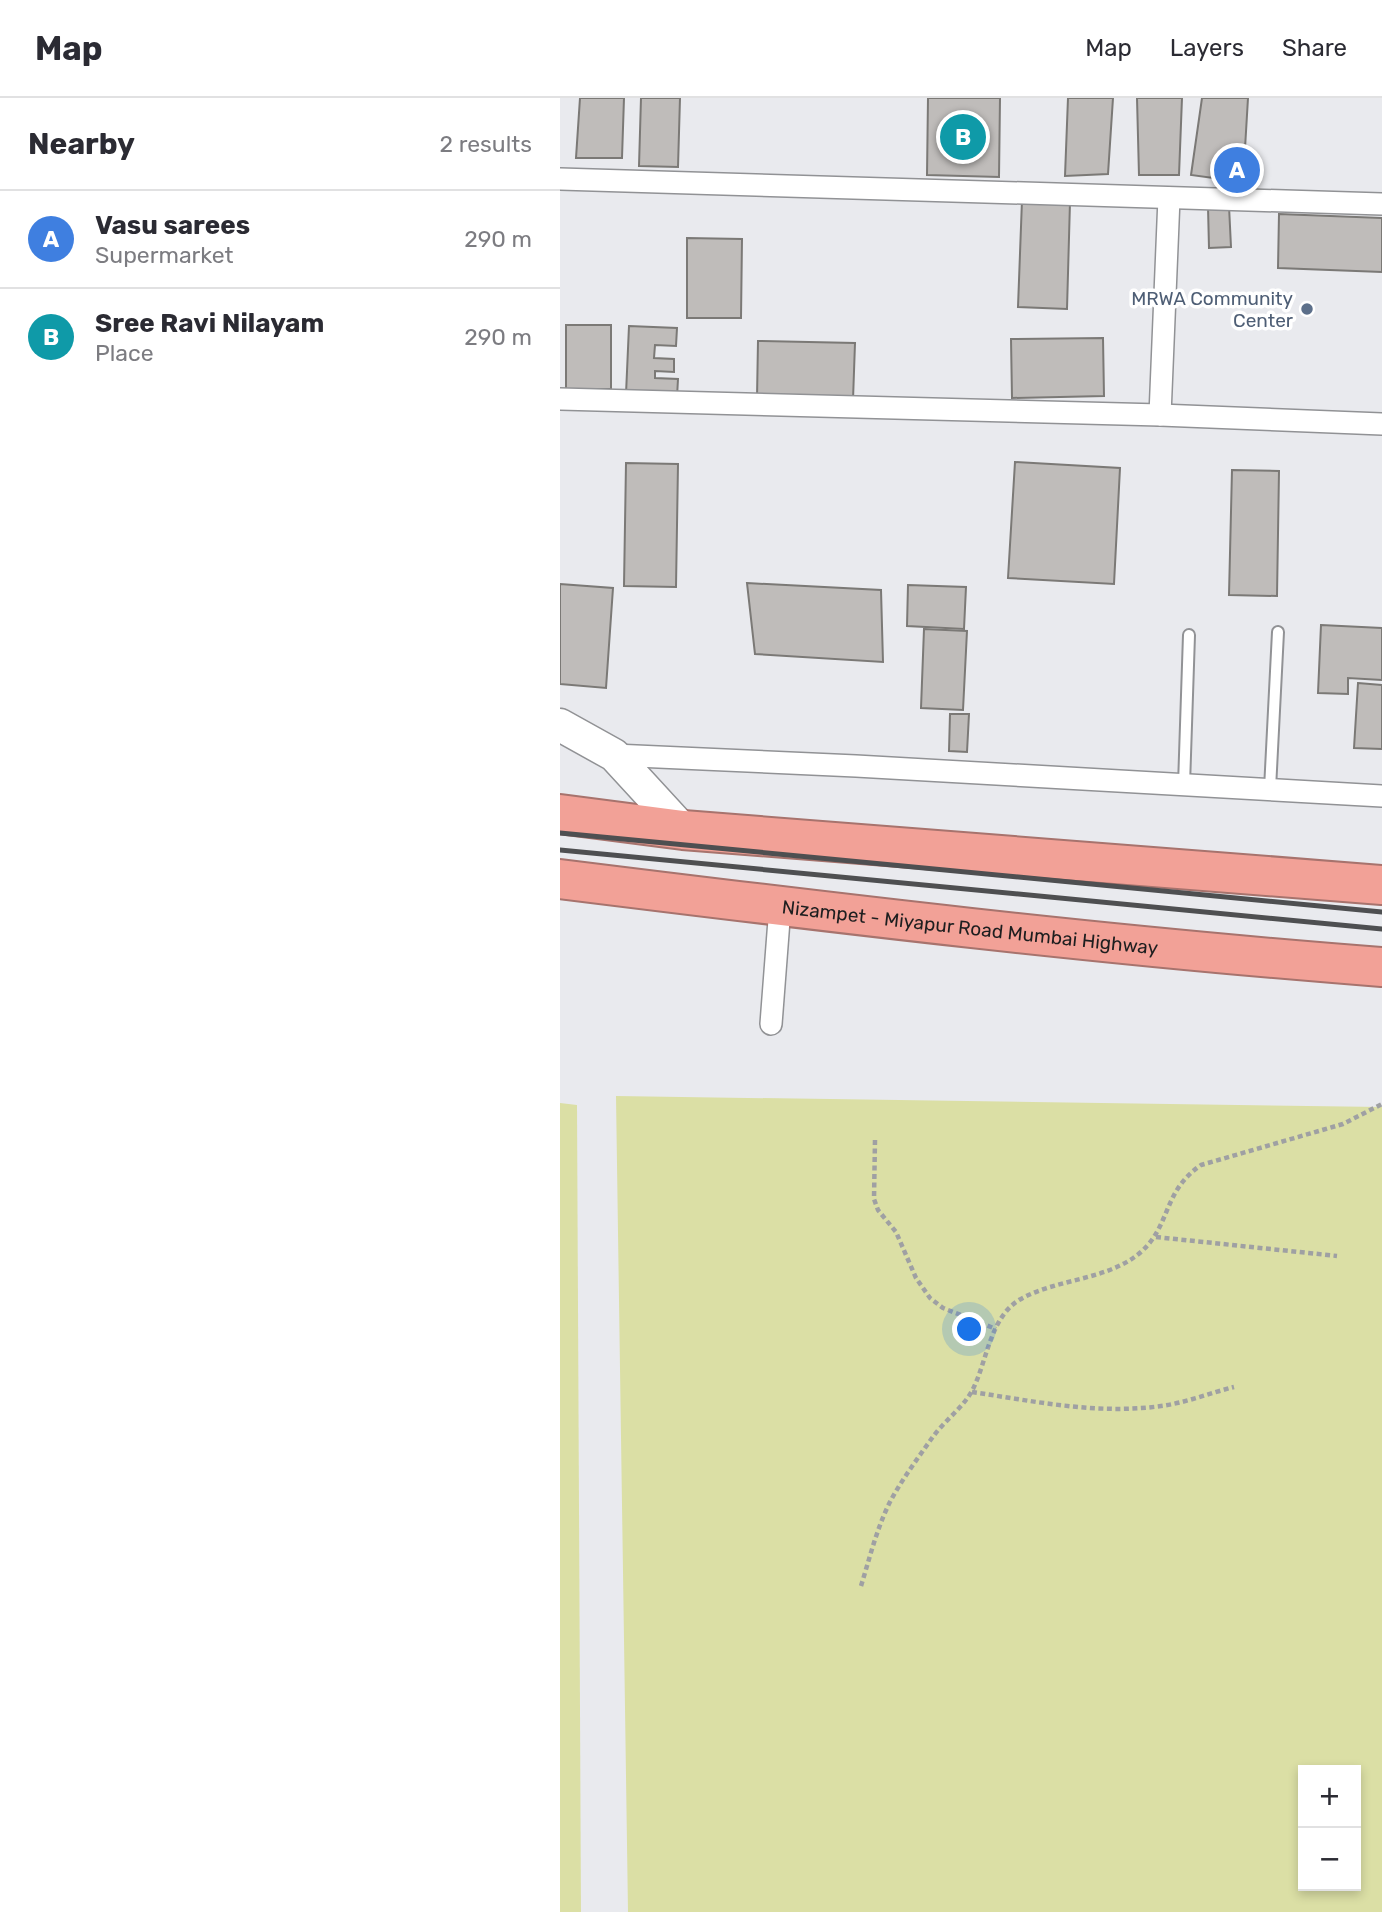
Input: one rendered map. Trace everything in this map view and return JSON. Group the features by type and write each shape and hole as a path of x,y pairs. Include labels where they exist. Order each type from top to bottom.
{"highway":[{"path":"560,814 682,830 1382,885"},
{"name":"Nizampet - Miyapur Road Mumbai Highway","path":"560,879 780,907 1253,957 1382,967"}],"street":[{"path":"560,179 1382,204"},
{"path":"1160,415 1169,198"},
{"path":"560,399 1160,415 1382,424"},
{"path":"560,725 614,755 682,830"},
{"path":"614,755 843,765 1382,796"},
{"path":"771,1024 780,907"}],"lane":[{"path":"1270,789 1278,632"},
{"path":"1184,785 1189,635"}],"path":[{"path":"861,1586 877,1533 890,1502 942,1425 972,1392 996,1329 1003,1315 1017,1301 1110,1269 1139,1253 1156,1237 1170,1199 1186,1175 1201,1165 1343,1124 1382,1104"},
{"path":"875,1140 874,1199 878,1210 896,1232 916,1278 930,1298 943,1308 996,1329"},
{"path":"1156,1237 1337,1256"},
{"path":"972,1392 1060,1405 1115,1408 1161,1406 1234,1387"}],"green space":[{"path":"616,1096 1382,1107 1382,1912 628,1912"},
{"path":"560,1103 577,1105 581,1912 560,1912"}],"building":[{"path":"580,98 624,98 622,158 576,158"},
{"path":"641,98 680,98 678,167 639,166"},
{"path":"928,98 1000,98 999,177 927,175"},
{"path":"1068,98 1113,98 1108,174 1065,176"},
{"path":"1137,98 1182,98 1179,175 1139,175"},
{"path":"1202,98 1248,98 1243,182 1191,175"},
{"path":"1022,200 1070,202 1067,309 1018,307"},
{"path":"1229,206 1231,247 1209,248 1208,207"},
{"path":"1279,214 1382,218 1382,272 1278,268"},
{"path":"687,238 742,239 741,318 687,318"},
{"path":"566,325 611,325 611,389 566,389"},
{"path":"629,326 677,328 676,346 655,345 654,358 674,359 674,372 655,371 655,378 678,379 677,397 626,394"},
{"path":"1103,338 1104,396 1012,398 1011,339"},
{"path":"758,341 855,343 853,400 757,398"},
{"path":"1015,462 1120,468 1114,584 1008,578"},
{"path":"626,463 678,464 676,587 624,586"},
{"path":"1232,470 1279,471 1277,596 1229,595"},
{"path":"747,583 881,590 883,662 755,654"},
{"path":"560,584 613,588 606,688 560,684"},
{"path":"908,585 966,587 964,629 907,626"},
{"path":"1321,625 1382,628 1382,680 1348,678 1348,694 1318,693"},
{"path":"924,629 967,631 963,710 921,708"},
{"path":"1358,683 1382,685 1382,749 1354,748"},
{"path":"950,714 969,714 967,752 949,751"}],"railway":[{"path":"560,833 1382,912"},
{"path":"560,850 1382,929"}],"place":[{"name":"Sree Ravi Nilayam","path":"963,137"},
{"name":"Vasu sarees","path":"1237,170"},
{"name":"MRWA Community Center","path":"1307,309"}]}
